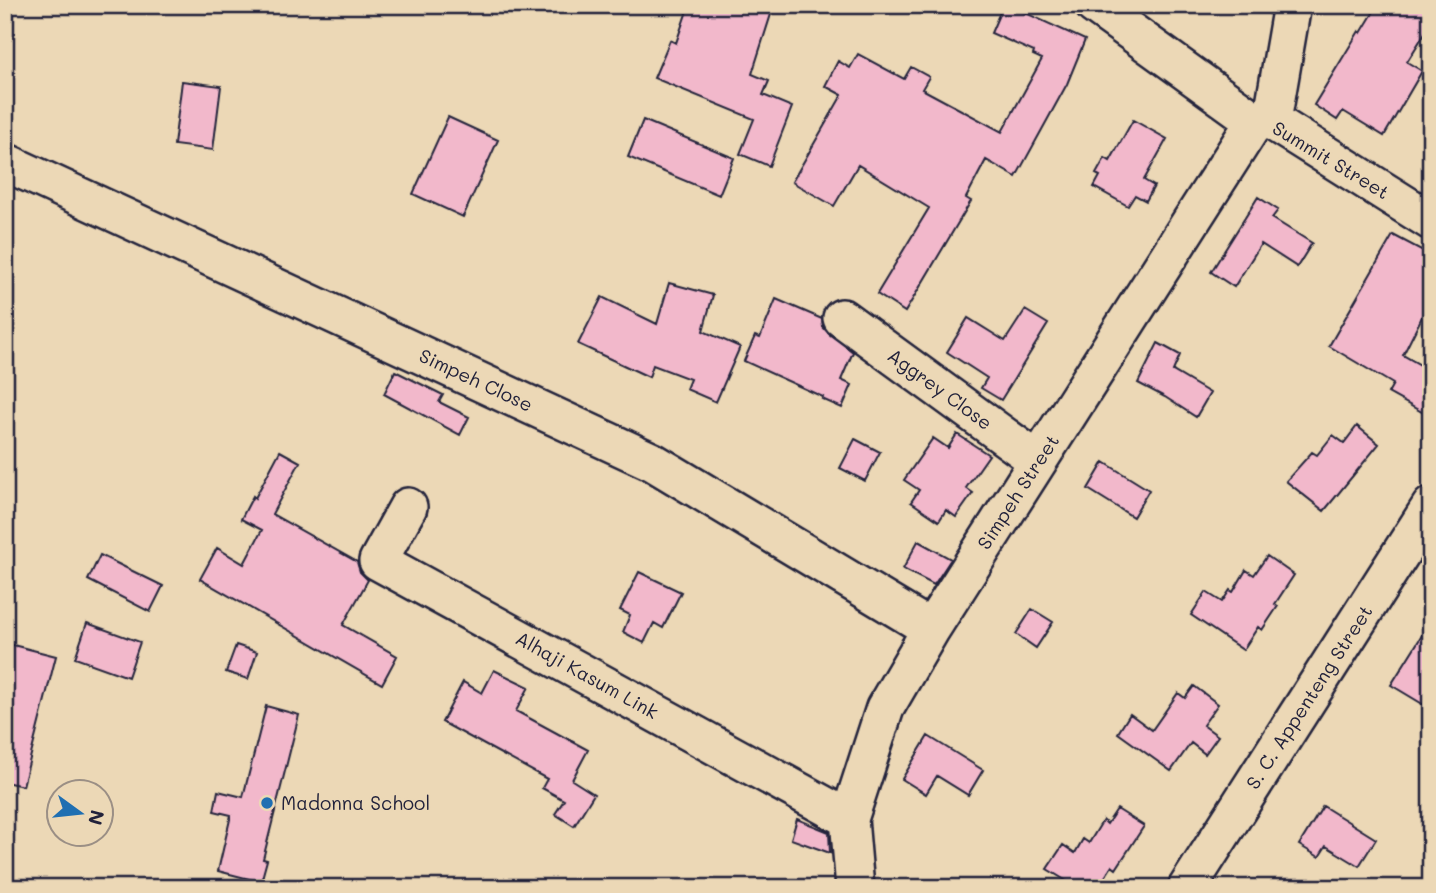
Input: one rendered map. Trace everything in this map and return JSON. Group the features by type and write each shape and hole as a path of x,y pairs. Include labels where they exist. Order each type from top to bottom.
{"street":[{"name":"Summit Street","path":"1094,5 1263,121 1431,221"},
{"path":"1263,121 1292,5"},
{"name":"Simpeh Street","path":"855,888 849,819 885,708 931,629 1038,461 1263,121"},
{"name":"Simpeh Close","path":"5,162 653,461 931,629"},
{"name":"Aggrey Close","path":"842,318 1038,461"},
{"name":"S. C. Appenteng Street","path":"1187,888 1431,506"},
{"name":"Alhaji Kasum Link","path":"408,507 378,561 849,819"}],"building":[{"path":"689,5 755,5 772,11 752,74 769,81 763,95 792,107 769,166 740,154 754,119 654,78 670,40 676,43"},
{"path":"1003,5 1085,40 1067,84 1016,177 986,160 966,198 971,201 905,312 877,294 929,208 858,165 834,206 792,182 842,95 825,86 838,61 850,68 858,54 904,79 911,67 929,77 922,89 1002,132 1042,59 1033,55 1034,52 991,33"},
{"path":"1378,5 1423,5 1431,10 1431,23 1407,62 1422,71 1384,136 1343,111 1337,120 1314,105"},
{"path":"182,81 221,86 213,150 174,145"},
{"path":"448,117 498,140 463,217 413,194"},
{"path":"643,120 734,158 719,195 628,157"},
{"path":"1133,120 1167,139 1144,180 1154,186 1146,201 1135,195 1128,206 1094,187 1100,176 1096,174 1105,158 1110,161"},
{"path":"1258,197 1278,210 1272,218 1312,243 1297,267 1261,244 1234,287 1211,272"},
{"path":"1393,235 1431,255 1431,299 1403,355 1431,371 1431,417 1388,393 1393,384 1329,346"},
{"path":"669,283 713,295 703,331 740,347 716,402 686,389 690,379 653,365 649,377 578,344 602,297 657,324"},
{"path":"776,299 822,319 823,327 829,334 853,352 841,380 852,385 842,408 744,361 755,336 760,338"},
{"path":"1025,310 1048,324 1001,400 981,388 987,378 947,352 968,318 1005,341"},
{"path":"1158,343 1180,355 1173,371 1210,393 1196,417 1138,383"},
{"path":"395,371 443,395 439,402 469,417 460,435 384,394"},
{"path":"1357,426 1379,444 1324,511 1286,481 1312,452 1317,455 1333,435 1344,443"},
{"path":"957,434 989,455 966,488 973,493 956,517 946,510 939,521 911,502 919,490 904,480 933,438 948,448"},
{"path":"855,439 880,452 865,481 840,468"},
{"path":"280,451 300,462 272,514 357,562 360,572 368,580 343,625 397,656 382,684 200,579 217,548 244,564 262,530 241,519"},
{"path":"1104,462 1149,490 1133,517 1088,489"},
{"path":"918,541 951,559 934,585 903,569"},
{"path":"100,555 163,586 150,612 88,580"},
{"path":"1267,556 1294,575 1262,630 1258,627 1243,650 1191,615 1206,592 1222,602 1230,590 1233,592 1246,570 1254,575"},
{"path":"639,572 681,592 663,628 654,623 644,643 623,632 630,615 620,610"},
{"path":"1032,609 1053,622 1036,648 1016,634"},
{"path":"1431,621 1431,709 1391,685"},
{"path":"87,623 140,642 128,677 75,658"},
{"path":"5,643 56,656 23,786 5,782"},
{"path":"236,645 257,652 248,679 226,672"},
{"path":"494,670 529,687 516,711 588,750 572,780 594,794 574,826 555,814 564,800 542,788 547,779 442,722 463,682 482,693"},
{"path":"1194,686 1218,704 1203,725 1218,736 1205,754 1191,743 1171,771 1118,733 1130,714 1152,730 1178,693 1185,698"},
{"path":"266,706 299,715 263,859 267,860 261,882 218,871 231,815 214,811 218,791 243,797"},
{"path":"928,736 983,770 968,795 937,776 926,794 902,779"},
{"path":"1323,806 1376,839 1359,866 1326,846 1319,857 1299,845"},
{"path":"1117,809 1144,826 1116,869 1112,866 1098,888 1078,888 1047,869 1063,845 1075,853 1083,839 1089,843 1103,820 1107,824"},
{"path":"797,819 829,832 830,853 791,839"}],"place":[{"name":"Madonna School","path":"267,803"}]}
